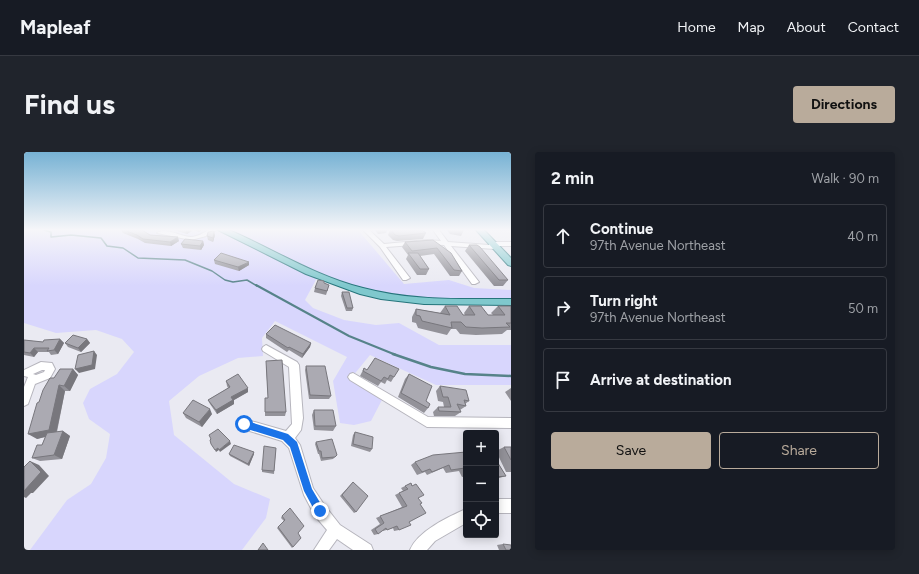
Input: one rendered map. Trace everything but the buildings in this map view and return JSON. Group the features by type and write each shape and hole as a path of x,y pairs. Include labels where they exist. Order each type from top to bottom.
{"main road":[{"path":"260,249 317,276 363,292 427,301 511,302"},
{"path":"497,249 511,263"}],"street":[{"path":"384,249 406,278"},
{"path":"449,249 475,282"},
{"path":"266,348 294,365 298,418 297,426 287,438"},
{"path":"24,401 27,375"},
{"path":"353,377 428,422 511,423"},
{"path":"244,424 287,438 294,445 308,491 320,511 335,530 366,550"},
{"path":"499,506 511,506"},
{"path":"417,550 430,536 463,518"},
{"path":"321,550 335,530"}],"shaded area":[{"path":"24,249 374,249 404,284 449,280 474,288 511,290 511,299 404,299 318,276 305,300 313,308 344,320 376,325 399,323 439,345 511,345 511,385 436,385 370,355 352,377 384,396 371,421 354,425 340,423 333,381 347,357 275,321 262,338 263,356 238,358 199,376 169,401 174,435 234,484 270,499 266,518 242,550 30,550 67,500 91,484 106,458 110,434 89,419 83,403 90,389 117,374 134,352 122,339 96,330 56,333 24,323"}],"waterway":[{"path":"124,249 138,258 185,260 212,271 225,280 233,282 247,280 257,286"},
{"path":"256,285 349,336 396,355"},
{"path":"393,354 431,367 465,374 511,376"}],"route":[{"path":"244,424 285,436 294,445 308,491 320,511"}]}
